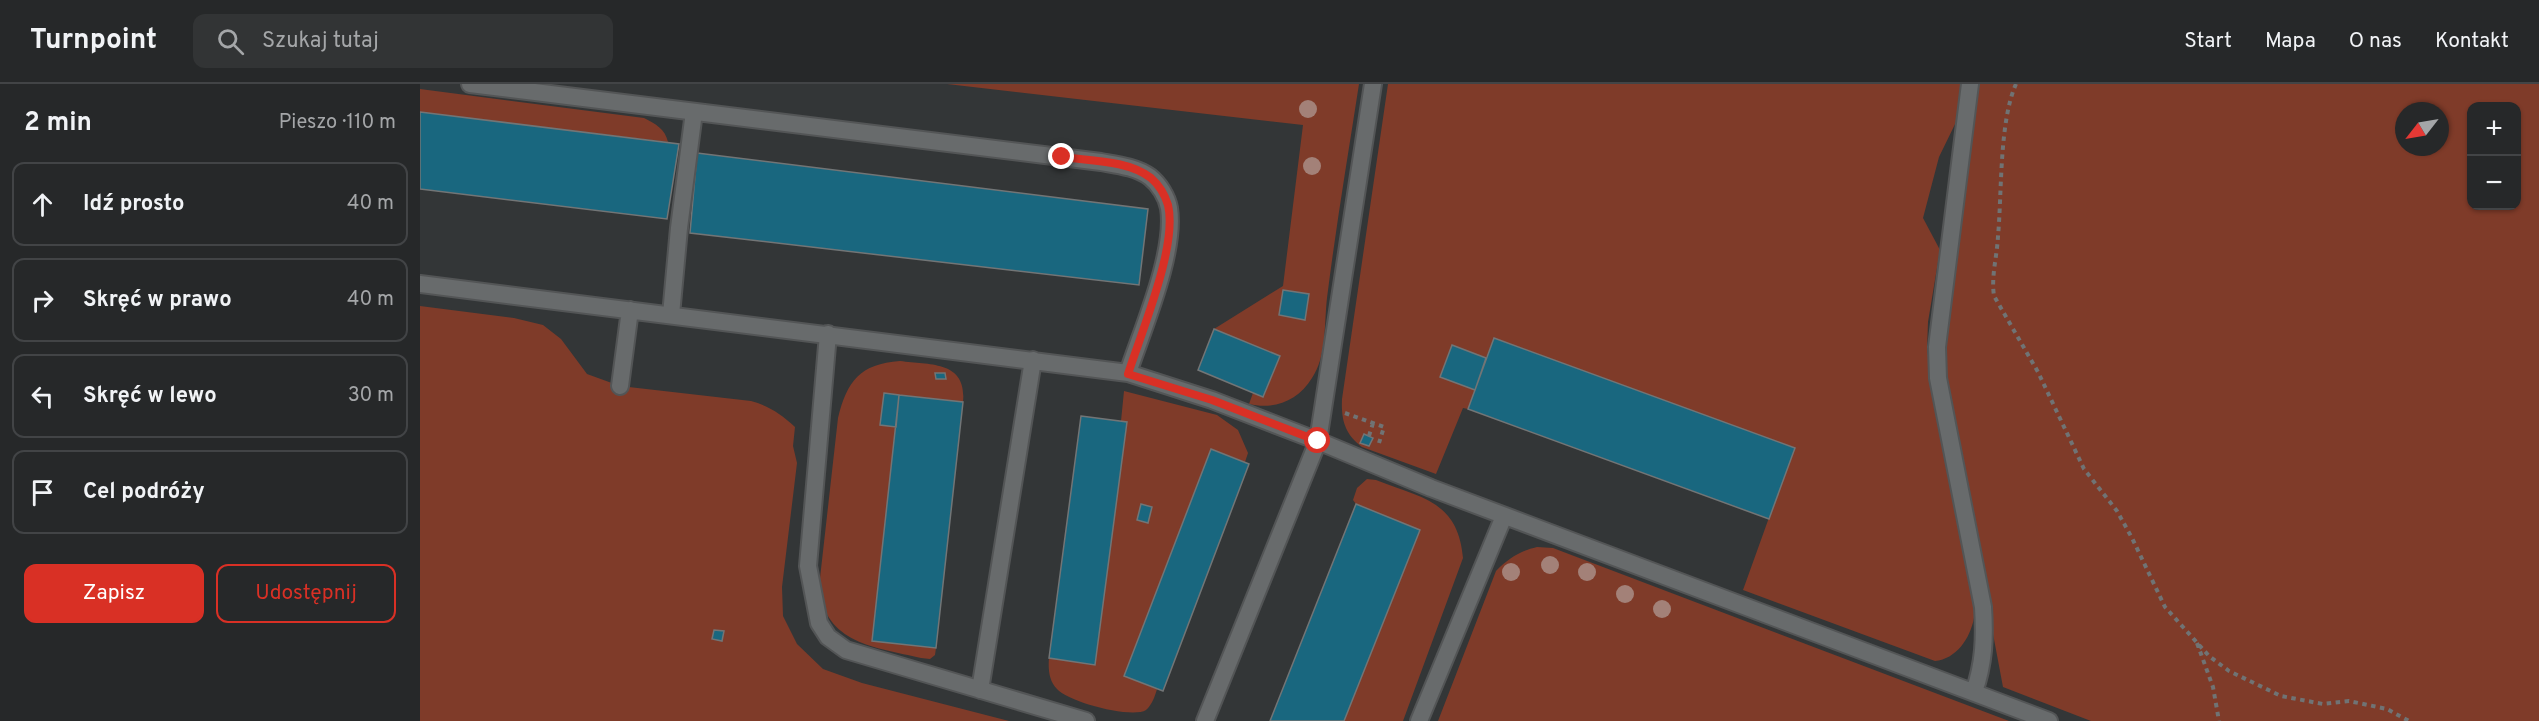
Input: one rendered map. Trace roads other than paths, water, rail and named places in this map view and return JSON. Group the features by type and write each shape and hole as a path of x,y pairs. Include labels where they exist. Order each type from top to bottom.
{"lane":[{"path":"470,84 1101,162 1126,167 1150,178 1159,187 1168,206 1170,220 1158,282 1128,374"},
{"path":"1204,721 1318,441 1373,84"},
{"path":"1970,84 1937,347 1938,378 1983,607 1986,642 1982,667 1974,692"},
{"path":"671,315 679,228 694,112"},
{"path":"420,284 1033,360 1128,374 1212,400 1504,516 2049,721"},
{"path":"620,386 630,310"},
{"path":"828,334 808,566 819,623 828,637 846,650 1086,721"},
{"path":"980,690 1033,360"},
{"path":"1419,721 1504,516"}]}
